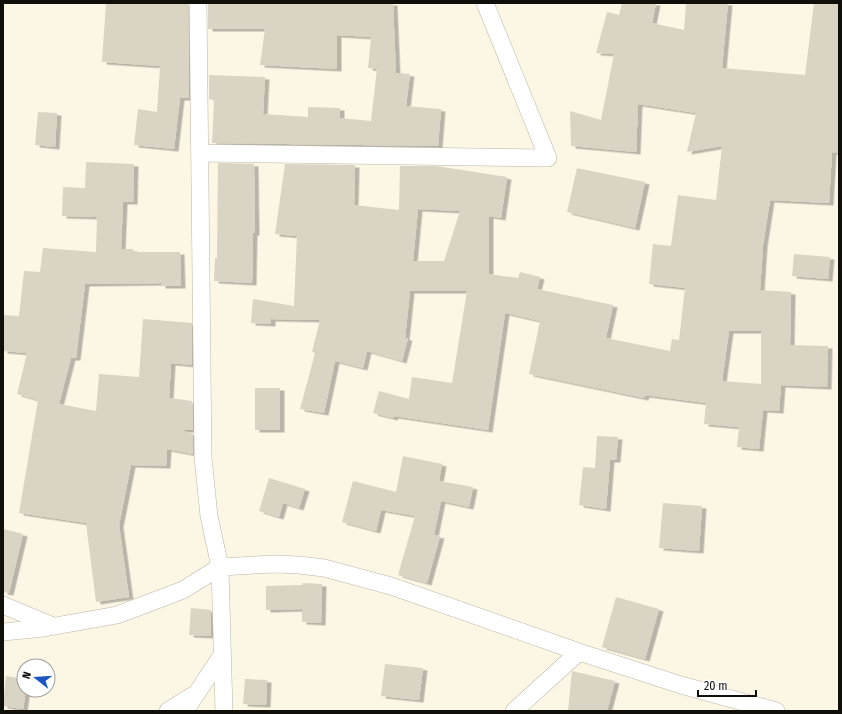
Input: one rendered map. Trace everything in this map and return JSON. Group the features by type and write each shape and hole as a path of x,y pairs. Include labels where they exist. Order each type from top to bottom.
{"street":[{"path":"198,3 203,457 209,516 220,567 224,711"},
{"path":"200,153 548,158 485,3"},
{"path":"3,632 53,626 117,615 183,590 220,567 274,564 324,568 391,586 579,652 681,685 776,711"},
{"path":"3,605 53,626"},
{"path":"514,711 579,652"},
{"path":"185,711 222,655"},
{"path":"168,711 195,694"}],"building":[{"path":"106,3 188,3 189,98 180,98 174,149 134,145 138,109 157,112 160,66 102,62"},
{"path":"208,3 393,3 396,73 410,74 406,106 441,109 438,146 212,143 214,100 209,99 209,75 265,77 263,114 308,117 308,107 340,108 340,118 371,121 377,69 368,68 371,37 337,35 337,69 260,65 265,29 208,29"},
{"path":"622,3 656,3 652,23 684,30 686,3 728,3 722,68 805,75 814,3 839,3 839,153 832,152 829,203 770,200 763,245 760,290 791,292 790,345 828,346 827,387 781,385 779,411 763,410 759,449 737,447 739,427 704,424 706,403 645,395 644,398 529,374 540,321 505,313 488,430 394,416 393,418 373,413 379,391 409,399 412,377 452,383 467,291 410,291 405,338 408,338 402,361 367,351 363,368 335,361 324,413 300,409 315,353 312,352 320,320 271,319 271,324 251,323 253,299 294,306 297,236 275,234 285,164 355,165 354,205 399,210 400,166 436,166 507,177 501,218 489,216 489,274 518,278 520,272 540,277 537,289 613,305 606,338 670,351 672,339 679,340 685,288 649,284 653,244 671,246 678,195 716,200 722,146 687,152 696,113 638,104 636,152 571,146 570,111 601,120 614,54 596,53 607,12 619,15","holes":["418,209 460,211 444,261 413,261","729,331 761,331 761,384 722,381"]},
{"path":"38,112 57,113 55,147 35,145"},
{"path":"86,162 134,164 133,202 123,202 121,249 133,249 133,252 180,252 181,286 161,286 161,283 85,284 76,358 71,358 59,404 96,411 99,374 139,377 143,319 192,323 192,365 171,363 169,398 192,401 193,430 181,430 193,434 193,454 167,449 166,466 131,465 119,525 129,597 96,602 86,523 19,513 38,400 17,394 27,353 3,351 4,315 19,316 24,271 40,272 43,248 96,252 97,217 62,216 63,187 85,188"},
{"path":"218,163 254,164 255,233 253,233 252,283 214,281 215,258 217,258"},
{"path":"577,168 645,182 635,228 567,212"},
{"path":"794,254 830,257 828,279 792,276"},
{"path":"255,388 280,388 280,430 255,430"},
{"path":"597,436 618,437 616,460 610,460 606,509 579,505 583,467 595,468"},
{"path":"403,456 442,464 439,481 473,487 469,507 441,501 434,535 440,536 427,583 398,575 415,516 381,510 376,531 342,522 353,481 396,492"},
{"path":"269,478 305,489 299,508 283,503 279,517 259,511"},
{"path":"663,503 702,506 699,551 659,548"},
{"path":"3,529 23,534 9,593 3,592"},
{"path":"303,583 322,584 321,623 302,622 302,609 266,610 266,586 302,585"},
{"path":"616,597 659,609 645,659 602,647"},
{"path":"191,608 211,610 211,636 189,635"},
{"path":"385,664 423,668 419,700 381,696"},
{"path":"572,671 615,681 607,711 568,711"},
{"path":"6,676 16,678 16,698 25,698 23,709 3,706"},
{"path":"245,679 267,680 266,705 243,704"}]}
